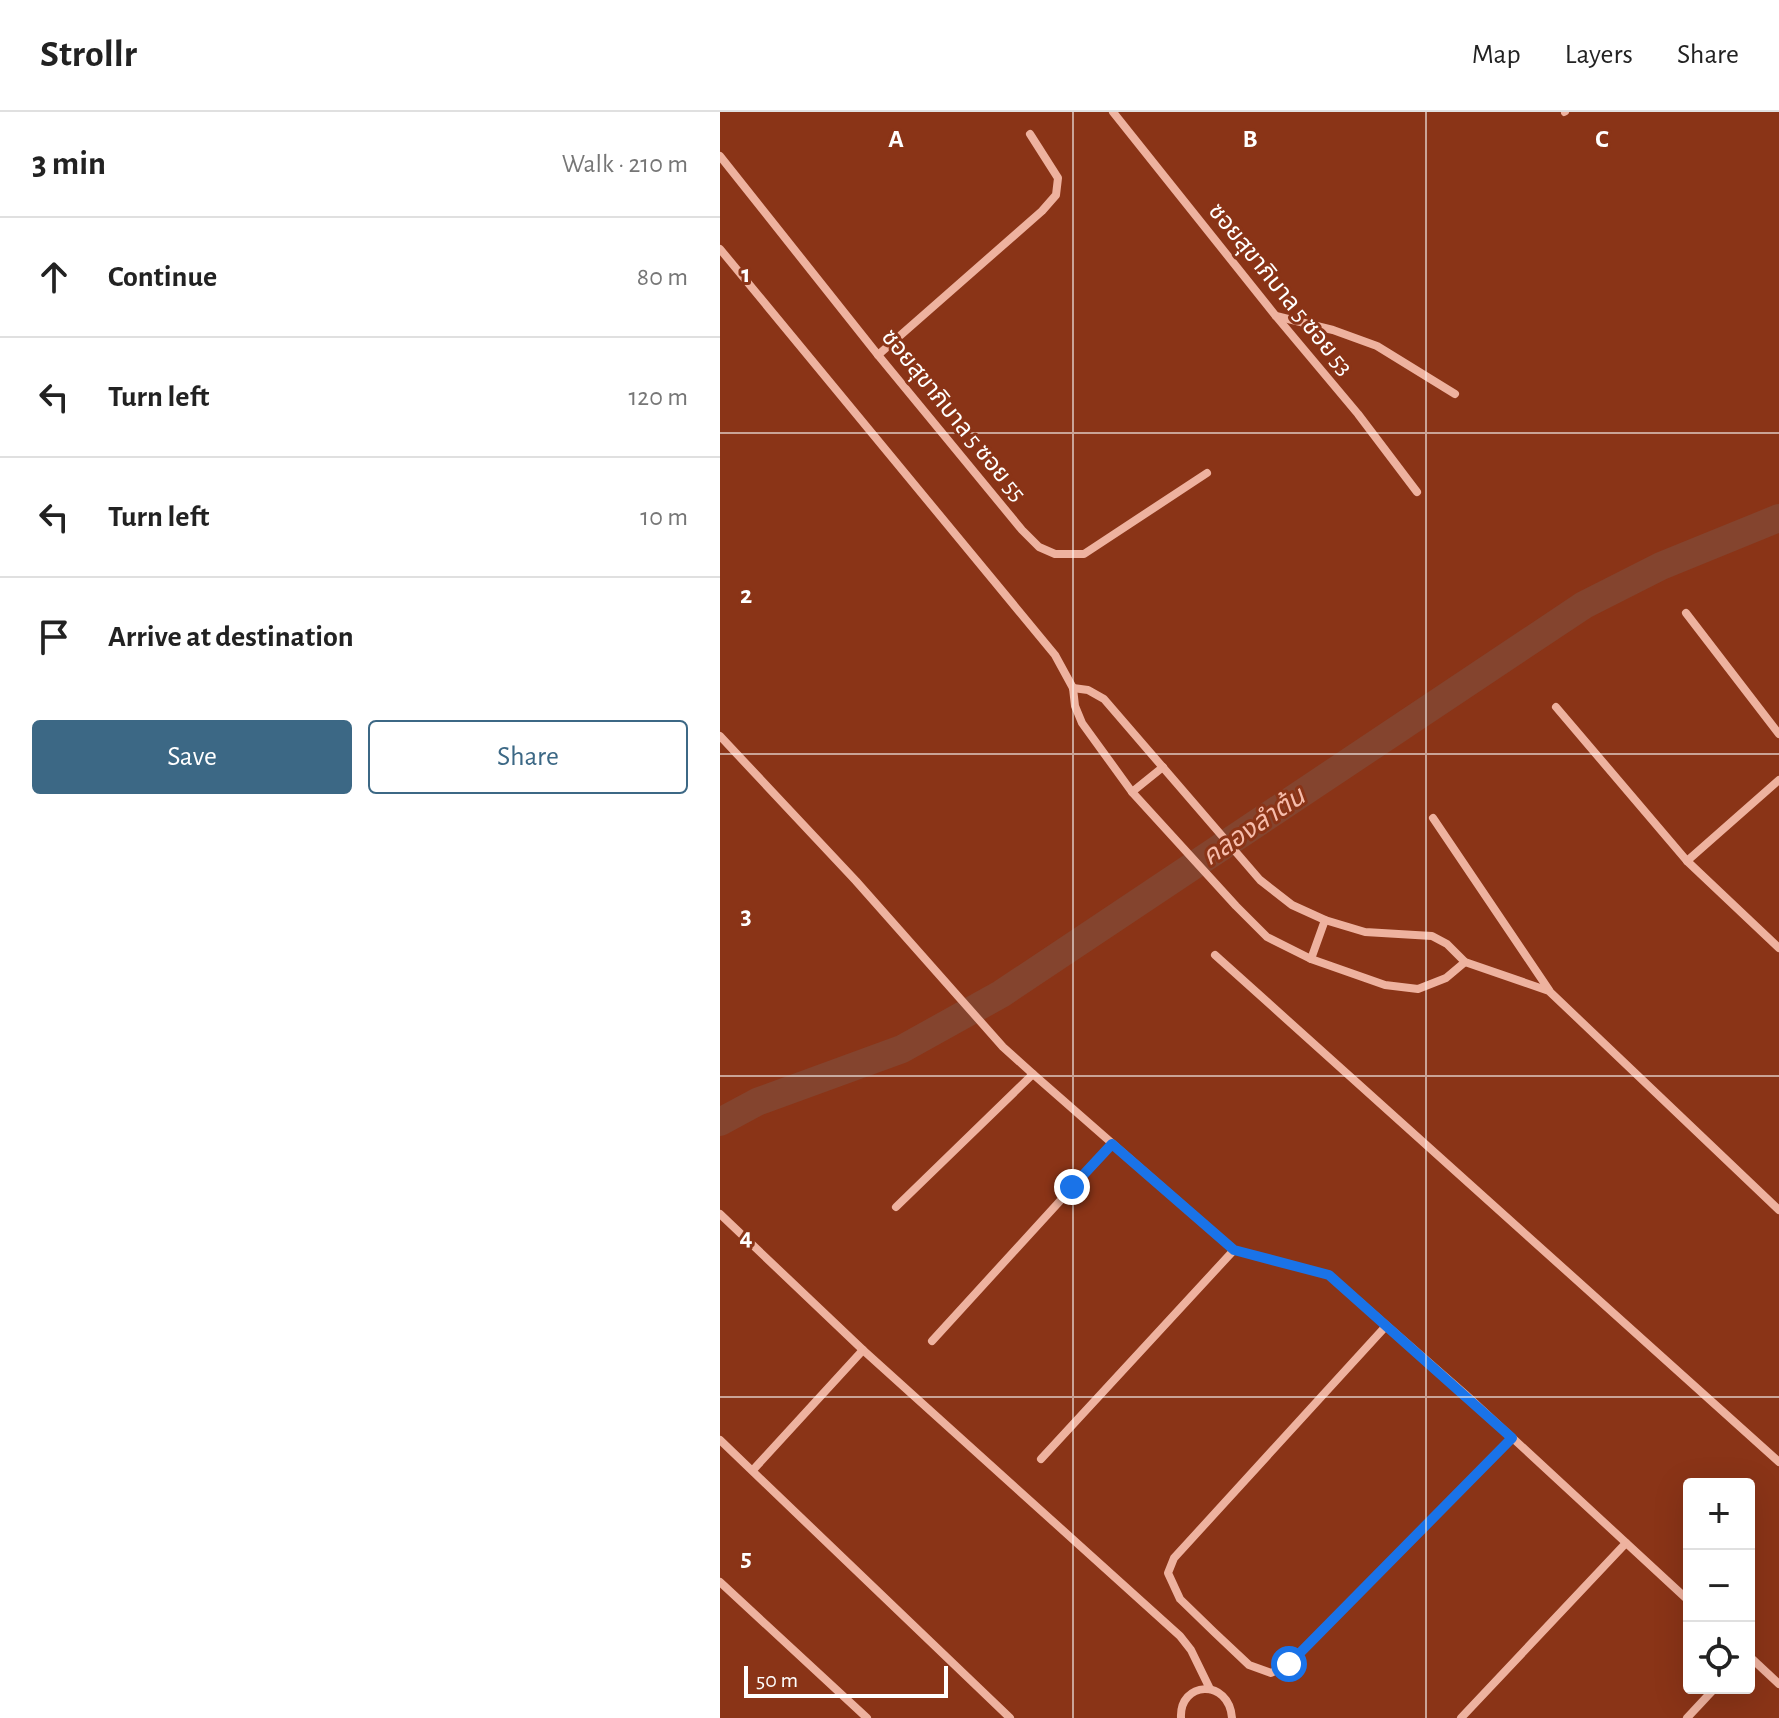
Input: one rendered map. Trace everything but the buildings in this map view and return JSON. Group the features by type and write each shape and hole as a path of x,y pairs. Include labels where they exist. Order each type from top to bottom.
{"street":[{"name":"ซอยสุขาภิบาล 5 ซอย 53","path":"1113,112 1358,414 1417,492"},
{"path":"878,355 1042,211 1056,195 1058,178 1030,134"},
{"name":"ซอยสุขาภิบาล 5 ซอย 55","path":"720,156 878,355 1039,547 1055,554 1084,554 1207,473"},
{"path":"720,249 1055,655 1073,688 1075,706 1082,723 1132,792 1267,937 1311,959 1385,985 1418,989 1446,978 1465,962"},
{"path":"1275,315 1333,330 1377,346 1455,394"},
{"path":"1686,613 1779,734"},
{"path":"1073,688 1088,690 1104,699 1260,880 1292,905 1325,920 1365,932 1432,936 1447,944 1465,962 1549,991"},
{"path":"1556,707 1687,861 1779,948"},
{"path":"720,736 938,971 1003,1047 1033,1074 1234,1250 1329,1275 1683,1595"},
{"path":"1132,792 1163,767"},
{"path":"1687,861 1779,780"},
{"path":"1433,818 1549,991 1779,1210"},
{"path":"1311,959 1325,920"},
{"path":"1215,955 1778,1461"},
{"path":"896,1207 1033,1074"},
{"path":"932,1341 1112,1144"},
{"path":"720,1214 863,1350 1180,1636 1191,1650 1210,1689"},
{"path":"1041,1459 1234,1250"},
{"path":"1386,1326 1174,1558 1168,1573 1180,1599 1249,1665 1271,1673 1289,1664 1512,1438"},
{"path":"753,1470 863,1350"},
{"path":"720,1440 1010,1718"},
{"path":"1461,1718 1626,1543"},
{"path":"720,1582 867,1718"},
{"path":"1755,1662 1779,1684"},
{"path":"1181,1718 1184,1701 1190,1694 1210,1689 1227,1699 1232,1718"},
{"path":"1687,1718 1709,1694"}],"waterway":[{"name":"คลองลำต้น","path":"720,1122 757,1102 902,1049 1001,994 1584,605 1661,566 1779,518"}],"route":[{"path":"1072,1187 1112,1144 1234,1250 1329,1275 1512,1438 1289,1664"}]}
